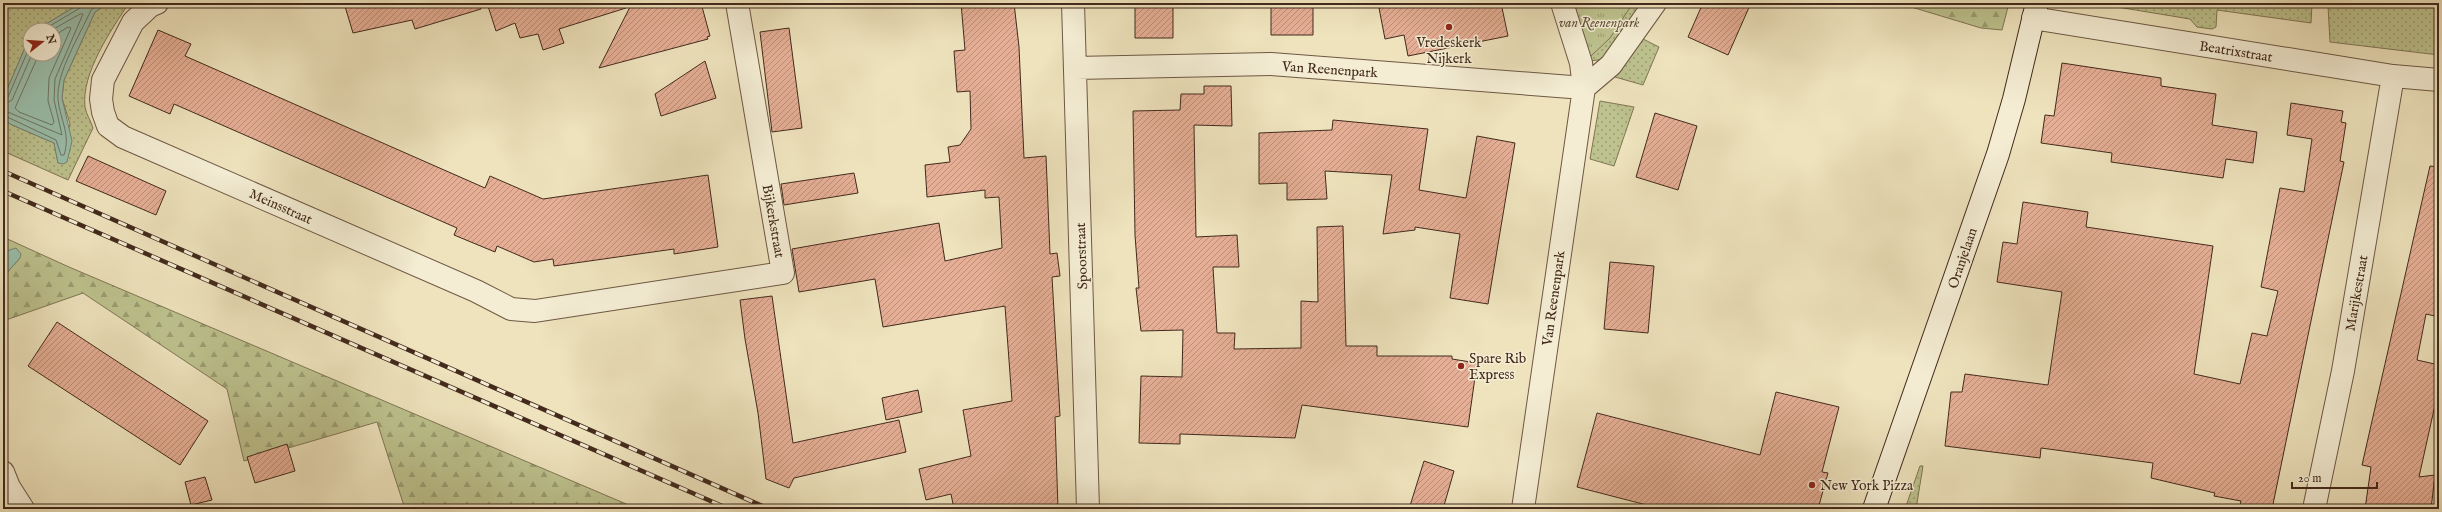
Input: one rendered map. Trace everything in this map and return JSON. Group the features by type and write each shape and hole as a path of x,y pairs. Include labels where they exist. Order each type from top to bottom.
{"street":[{"name":"Meinsstraat","path":"157,3 150,6 133,22 103,80 101,98 103,112 108,126 123,137 476,291 511,309 535,311 594,302"},
{"name":"Bijkerkstraat","path":"594,302 783,273 737,3"},
{"name":"Spoorstraat","path":"1073,3 1088,509"},
{"name":"Van Reenenpark","path":"1523,509 1584,88 1581,63 1562,3"},
{"path":"1584,88 1612,65 1655,3"},
{"name":"Beatrixstraat","path":"2035,11 2393,76 2439,80"},
{"name":"Oranjelaan","path":"1874,509 1998,154 2014,99 2035,11"},
{"name":"Van Reenenpark","path":"1075,68 1271,64 1584,88"},
{"name":"Marijkestraat","path":"2314,509 2343,371 2393,76"},
{"path":"3,472 9,487 23,509"}],"green space":[{"path":"3,3 81,3 49,22 22,22 22,55 3,99"},
{"path":"108,3 129,3 106,39 92,67 85,94 85,107 93,128 68,180 3,151 3,118 10,124 54,143 58,163 70,124 62,98 64,80 95,12"},
{"name":"van Reenenpark","path":"1572,3 1644,3 1605,59 1590,61"},
{"name":"van Reenenpark","path":"1574,3 1633,3 1610,38 1590,57"},
{"path":"1898,3 2009,3 2002,30 1981,28"},
{"path":"2093,3 2203,3 2278,7 2312,4 2311,23 2217,10 2216,27 2212,29 2197,27 2190,19"},
{"path":"2376,3 2439,3 2439,55 2330,42 2328,6"},
{"path":"1641,38 1659,47 1643,85 1615,77"},
{"path":"1600,101 1634,107 1614,166 1590,159"},
{"path":"3,237 69,267 638,509 405,509 377,422 244,461 227,389 83,293 3,321 3,277 20,258 7,250 3,252"},
{"path":"1920,466 1923,466 1916,509 1905,509"}],"water":[{"path":"81,3 108,3 95,12 64,80 62,98 72,141 67,162 63,164 58,163 54,143 10,124 3,118 3,99 22,55 22,62 62,62 62,22 49,22"},
{"path":"2203,3 2312,3 2278,7"},
{"path":"2328,3 2376,3 2328,6"},
{"path":"16,248 21,254 20,258 3,277 3,252"}],"building":[{"path":"344,3 480,3 481,9 415,29 412,20 353,33"},
{"path":"487,3 625,3 626,8 559,29 564,43 543,50 538,34 520,38 515,23 496,31"},
{"path":"632,3 701,3 710,36 707,37 708,39 599,68"},
{"path":"961,3 1014,3 1019,47 1024,158 1046,156 1050,254 1057,253 1060,276 1052,277 1060,416 1055,417 1058,509 954,509 951,494 926,500 919,469 971,456 963,410 1012,401 1005,306 883,327 875,279 799,292 792,249 939,223 945,261 1002,248 999,197 985,198 985,190 927,197 925,165 950,162 948,147 960,145 971,129 970,91 957,92 954,51 965,50"},
{"path":"1135,3 1173,3 1173,38 1135,38"},
{"path":"1271,3 1313,3 1313,35 1271,35"},
{"name":"Vredeskerk Nijkerk","path":"1389,3 1501,3 1508,36 1408,56 1404,35 1385,39 1379,8 1390,6"},
{"path":"1703,3 1751,3 1728,55 1688,37"},
{"path":"789,28 802,128 772,132 760,32"},
{"path":"158,30 191,44 185,56 485,188 490,176 543,199 708,175 718,247 674,254 674,249 554,266 553,259 534,262 497,246 495,252 454,235 457,228 174,104 170,114 129,96"},
{"path":"705,61 716,98 661,116 655,94"},
{"path":"2062,63 2161,78 2161,86 2216,94 2212,125 2257,132 2253,163 2226,159 2223,178 2111,162 2112,153 2041,143 2045,115 2054,116"},
{"path":"1204,86 1231,86 1232,126 1194,125 1196,237 1237,235 1239,267 1213,267 1217,333 1235,333 1234,349 1301,348 1301,301 1318,302 1317,227 1343,226 1346,346 1377,346 1377,356 1452,356 1452,359 1477,363 1468,427 1302,405 1295,438 1180,434 1180,444 1139,443 1141,376 1182,377 1183,330 1141,331 1136,288 1139,288 1135,235 1133,111 1180,110 1181,94 1204,94"},
{"path":"2291,103 2343,111 2341,122 2346,123 2340,161 2344,162 2272,509 2239,509 2241,501 2214,496 2215,493 2151,478 2153,463 2041,448 2040,458 1945,446 1951,392 1962,392 1965,374 2048,385 2062,292 1997,282 2003,242 2017,244 2023,202 2088,212 2086,227 2213,246 2194,374 2240,384 2252,333 2267,336 2278,291 2261,287 2280,188 2304,192 2312,139 2287,135"},
{"path":"1655,113 1697,126 1678,190 1636,177"},
{"path":"1333,120 1428,129 1419,190 1466,198 1477,136 1515,143 1488,304 1450,298 1460,234 1415,227 1415,230 1383,234 1392,175 1325,171 1327,199 1287,200 1287,183 1259,184 1259,133 1332,130"},
{"path":"88,156 166,191 156,215 76,181"},
{"path":"2430,166 2439,167 2439,317 2426,314 2417,360 2439,365 2439,387 2419,477 2435,475 2431,509 2365,509 2371,467 2362,465"},
{"path":"854,173 858,193 784,205 781,184"},
{"path":"1610,262 1654,266 1648,333 1604,329"},
{"path":"772,296 793,443 899,420 906,452 794,478 789,488 766,479 758,413 740,300"},
{"path":"57,322 208,421 180,465 28,366"},
{"path":"918,390 922,412 886,420 882,398"},
{"path":"1776,392 1839,407 1822,472 1828,473 1818,509 1662,509 1577,487 1597,413 1760,455"},
{"path":"287,444 295,471 255,483 247,457"},
{"path":"1424,461 1454,471 1443,509 1409,509"},
{"path":"205,477 212,500 191,505 185,482"}],"railway":[{"path":"3,171 769,509"},
{"path":"3,191 729,509"}],"place":[{"name":"Vredeskerk Nijkerk","path":"1449,27"},
{"name":"Spare Rib Express","path":"1461,366"},
{"name":"New York Pizza","path":"1812,485"}]}
